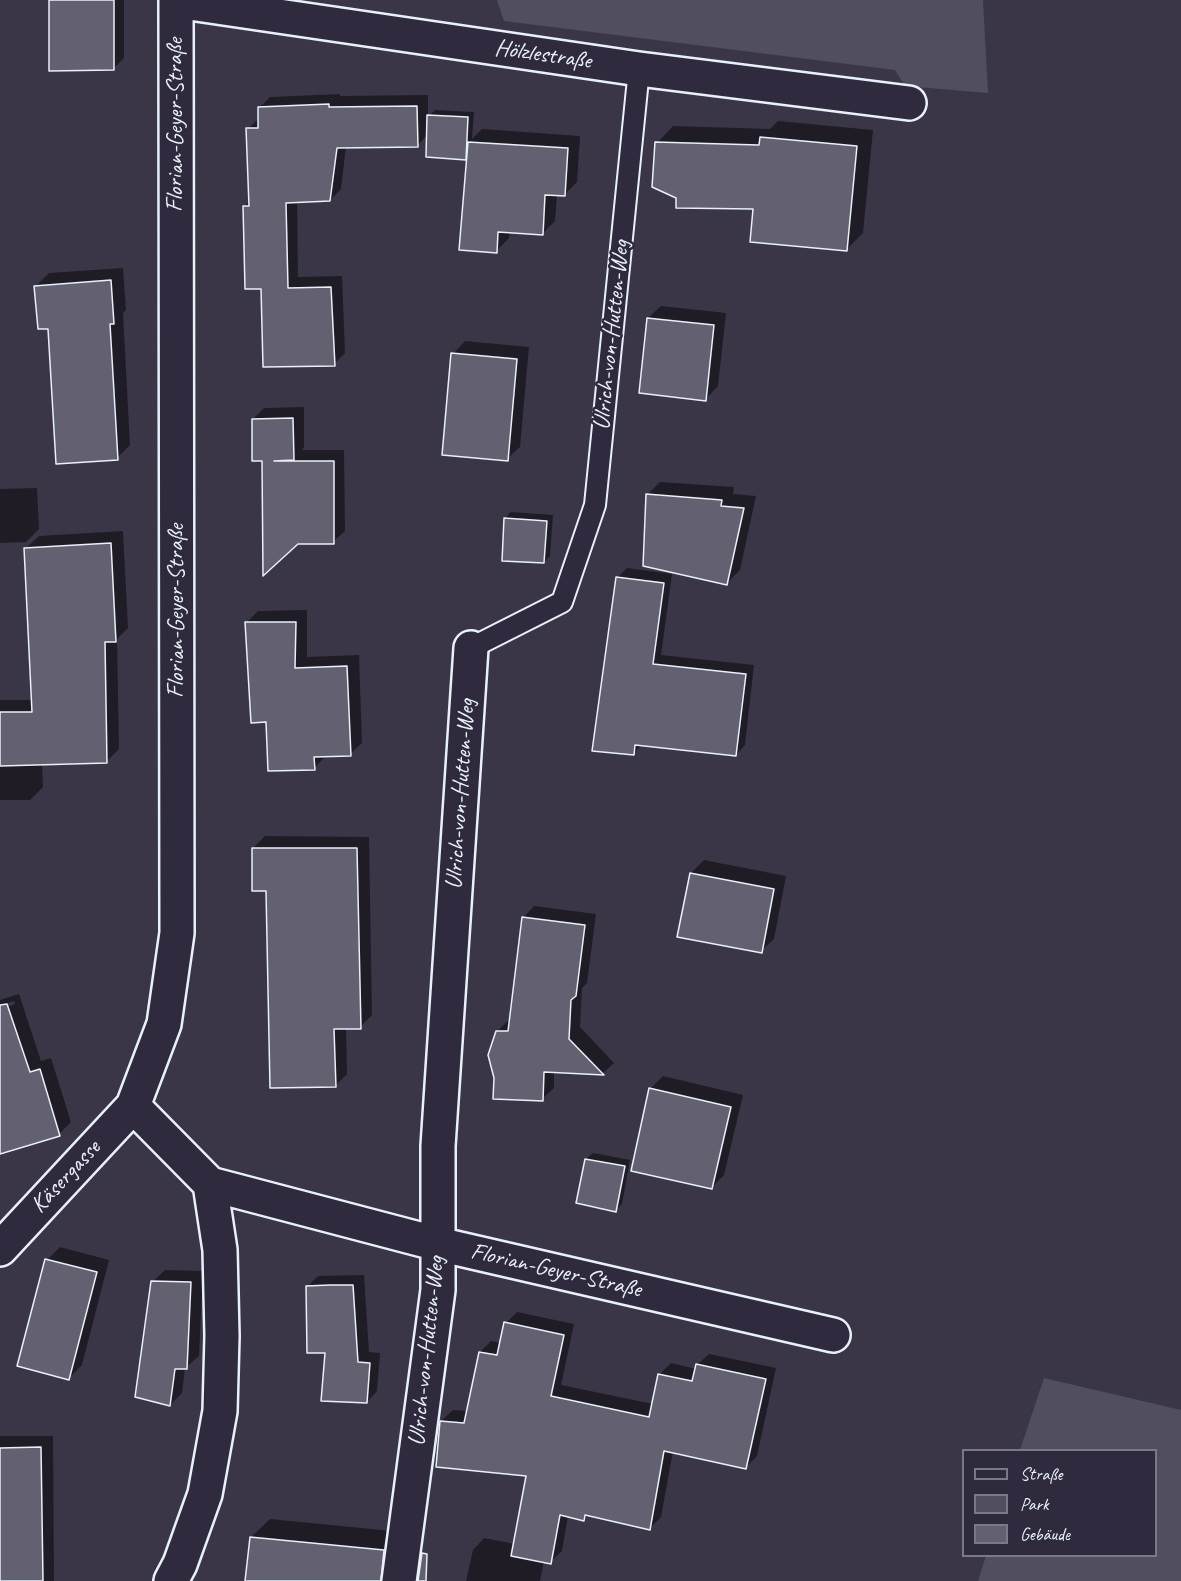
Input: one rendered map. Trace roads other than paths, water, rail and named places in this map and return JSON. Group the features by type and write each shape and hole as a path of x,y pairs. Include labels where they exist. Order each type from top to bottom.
{"street":[{"name":"Hölzlestraße","path":"176,0 639,69 909,103"},
{"name":"Florian-Geyer-Straße","path":"133,1106 165,1024 177,933 176,0"},
{"name":"Ulrich-von-Hutten-Weg","path":"399,1581 438,1290 438,1146 471,648"},
{"path":"133,1106 210,1184 220,1250 222,1336 220,1411 205,1494 180,1564 171,1581"},
{"name":"Käsergasse","path":"0,1249 133,1106"},
{"name":"Florian-Geyer-Straße","path":"210,1184 438,1244 833,1335"}],"lane":[{"name":"Ulrich-von-Hutten-Weg","path":"471,648 562,602 594,505 639,69"}]}
